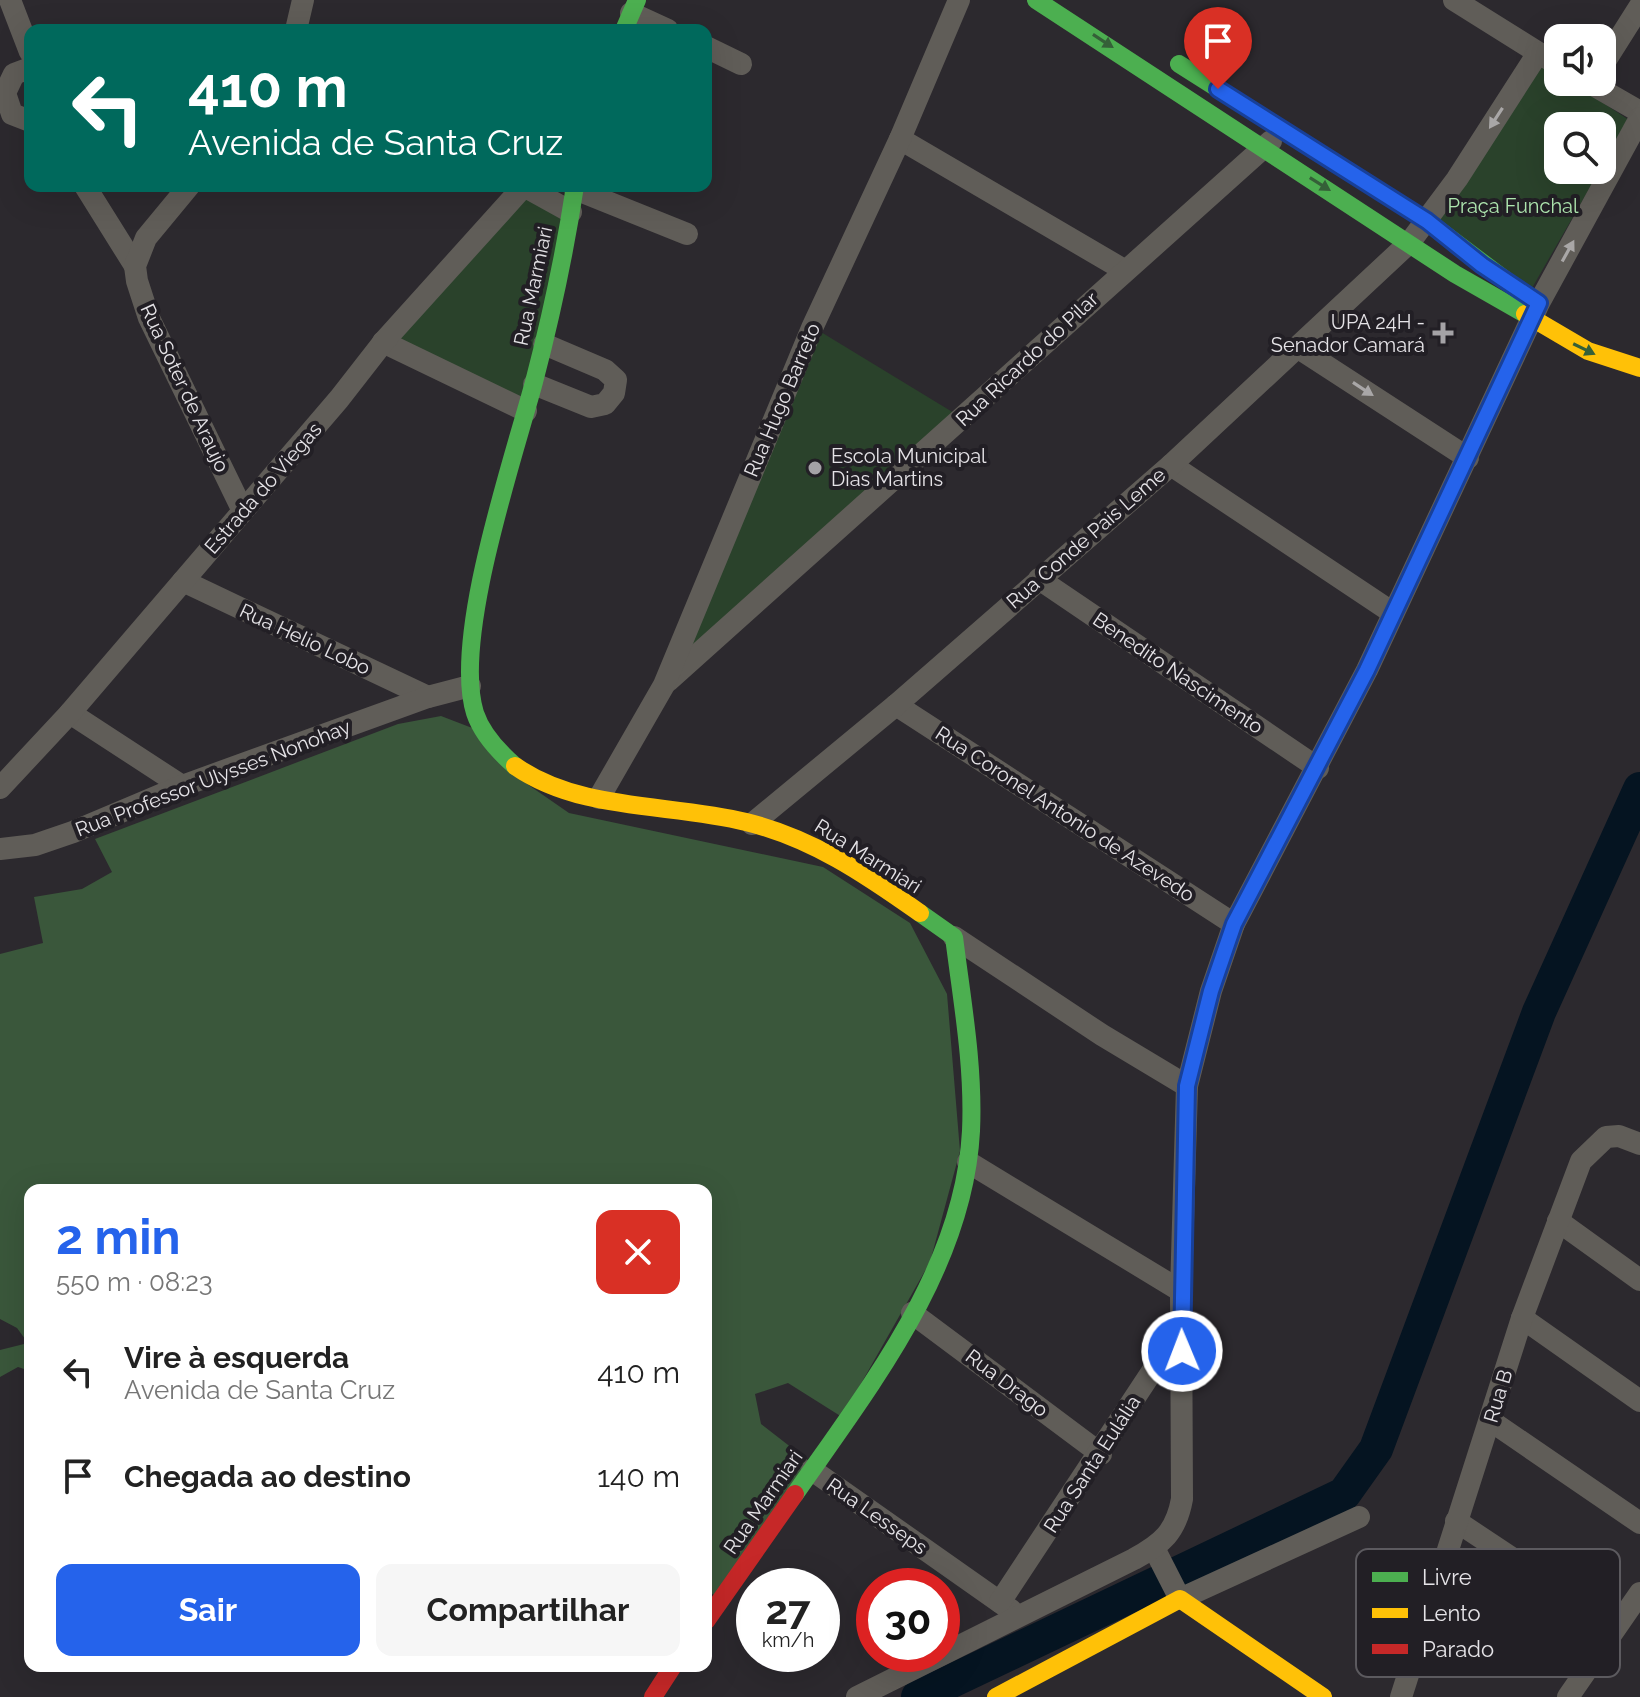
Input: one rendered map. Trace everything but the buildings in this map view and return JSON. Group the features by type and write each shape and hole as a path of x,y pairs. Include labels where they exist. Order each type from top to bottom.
{"street":[{"path":"10,0 24,36"},
{"path":"297,24 303,0"},
{"name":"Rua Hugo Barreto","path":"599,798 664,685 812,328 900,139 959,0"},
{"path":"1036,0 1410,242 1535,311 1628,345"},
{"path":"1454,0 1544,56"},
{"path":"1616,43 1640,6"},
{"path":"631,14 654,24"},
{"path":"712,50 741,64"},
{"path":"1156,50 1427,221 1588,351 1640,368"},
{"path":"1410,242 1544,64"},
{"path":"24,70 14,74 5,93 12,114 24,119"},
{"path":"857,1697 1020,1617 1156,1556 1175,1527 1182,1499 1181,1291 1187,1086 1211,991 1234,924 1318,768 1468,458 1535,311 1640,115 1616,96"},
{"name":"Rua Ricardo do Pilar","path":"664,685 1283,130"},
{"path":"900,139 1124,270"},
{"name":"Rua Soter de Araujo","path":"89,192 135,266 149,318 242,509"},
{"path":"135,266 146,238 184,192"},
{"name":"Estrada do Viegas","path":"0,788 70,713 339,399 383,342 519,192"},
{"path":"535,192 571,212"},
{"name":"Rua Marmiari","path":"574,192 544,344 481,594 472,642 470,686 475,711 484,729 513,766 547,785 599,798 752,824 800,839 825,852 954,937 968,1040 968,1162 936,1265 884,1365 712,1612"},
{"path":"587,192 687,234"},
{"name":"Rua Conde Pais Leme","path":"752,824 896,705 1171,465 1410,242"},
{"path":"383,342 526,411"},
{"path":"534,384 591,407 605,404 616,386 616,380 605,370 544,344"},
{"path":"1297,347 1468,458"},
{"path":"1171,465 1393,613"},
{"name":"Benedito Nascimento","path":"1039,579 1318,768"},
{"name":"Rua Helio Lobo","path":"183,581 428,697"},
{"name":"Rua Professor Ulysses Nonohay","path":"0,849 35,845 73,832 182,786 428,697 470,686"},
{"name":"Rua Coronel Antonio de Azevedo","path":"896,705 1234,924"},
{"path":"70,713 182,786"},
{"path":"954,937 1102,1035 1187,1086"},
{"name":"Rua B","path":"1447,1549 1522,1318 1581,1161 1606,1137 1619,1136 1639,1141"},
{"path":"968,1162 1181,1291"},
{"path":"1558,1221 1640,1280"},
{"name":"Rua Drago","path":"912,1313 1101,1454"},
{"path":"1522,1318 1640,1401"},
{"name":"Rua Santa Eulália","path":"1000,1602 1101,1454 1182,1325"},
{"path":"1491,1421 1640,1523"},
{"name":"Rua Lesseps","path":"812,1470 1020,1617"},
{"path":"996,1697 1035,1688 1178,1596 1359,1517"},
{"path":"1456,1521 1498,1549"},
{"path":"1156,1556 1178,1596 1321,1697"},
{"path":"1620,1621 1640,1593"},
{"path":"653,1697 669,1672"},
{"name":"Rua B","path":"1401,1697 1407,1677"},
{"path":"1568,1697 1582,1677"}],"green space":[{"name":"Praça Funchal","path":"1540,62 1544,65 1544,96 1592,96 1629,120 1616,143 1616,112 1544,112 1544,184 1592,184 1532,288 1429,221"},
{"path":"526,193 564,213 526,403 394,343"},
{"path":"816,329 959,416 673,670"},
{"path":"441,716 480,731 517,777 569,813 823,867 910,923 947,994 960,1151 930,1262 842,1417 788,1383 755,1394 761,1424 810,1462 715,1596 712,1594 712,1184 24,1184 24,1338 17,1328 0,1319 0,954 43,943 34,897 82,889 112,872 95,839 398,724"},
{"path":"24,1344 24,1369 18,1367 0,1377 0,1350"}],"waterway":[{"path":"918,1697 1344,1494 1376,1449 1539,1012 1640,789"}],"traffic: fast":[{"path":"627,24 637,0"},
{"path":"1036,0 1455,274 1525,314"},
{"path":"1179,64 1427,221 1508,282"},
{"path":"515,766 492,742 475,713 470,681 472,641 488,549 552,309 574,192"},
{"path":"795,1494 882,1368 908,1323 932,1278 965,1182 971,1131 971,1082 954,937 920,913"}],"traffic: slow":[{"path":"1525,314 1588,351 1640,368"},
{"path":"515,766 541,781 597,799 717,816 793,837 837,859 920,913"},
{"path":"996,1697 1180,1599 1323,1697"}],"traffic: jam":[{"path":"712,1612 795,1494"},
{"path":"653,1697 669,1672"}],"place":[{"name":"UPA 24H - Senador Camará","path":"1443,333"},
{"name":"Escola Municipal Dias Martins","path":"815,468"}],"route":[{"path":"1182,1351 1187,1086 1211,991 1234,924 1367,670 1539,303 1482,265 1427,221 1218,89"}]}
